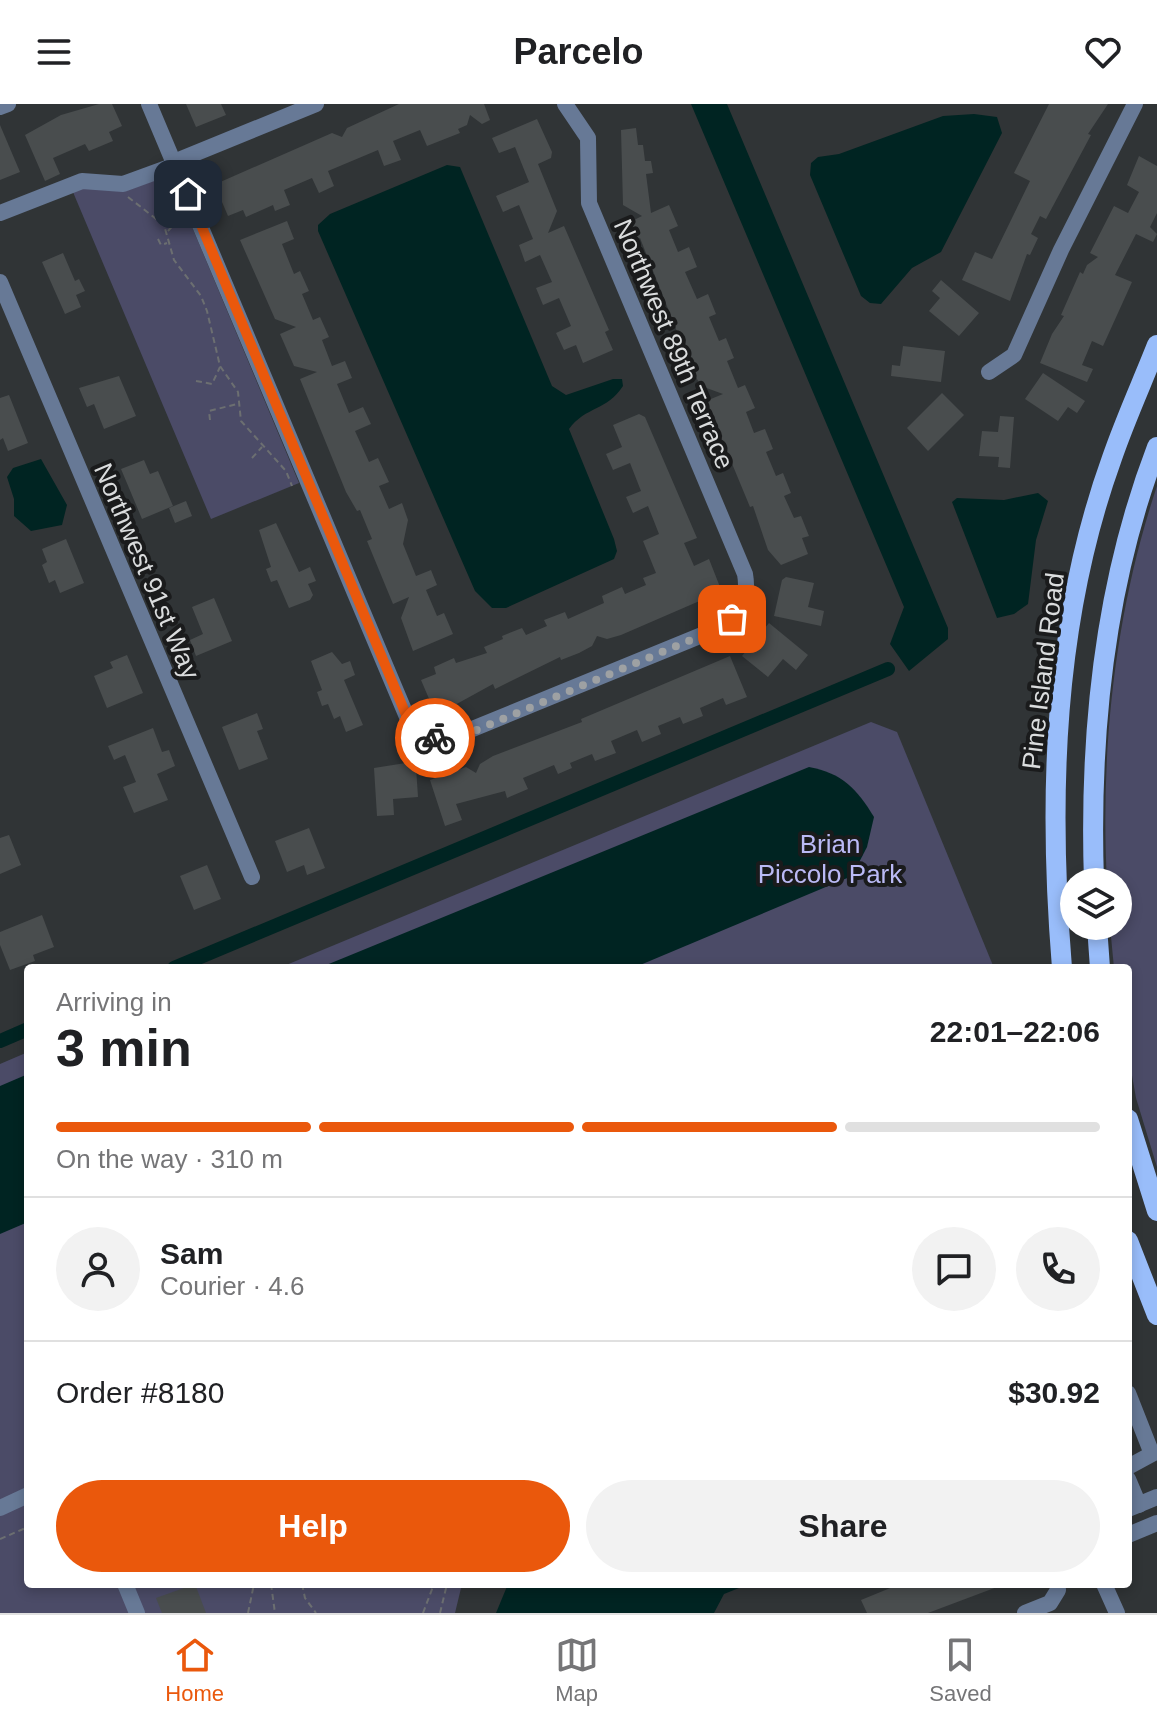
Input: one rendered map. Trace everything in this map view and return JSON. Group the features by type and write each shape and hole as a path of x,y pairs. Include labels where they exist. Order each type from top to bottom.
{"main road":[{"name":"Pine Island Road","path":"1062,964 1053,824 1056,737 1070,627 1091,527 1111,459 1157,345"},
{"path":"1094,868 1095,739 1107,633 1127,541 1157,447"},
{"path":"1098,940 1100,964"},
{"path":"1132,1132 1157,1211"},
{"path":"1132,1251 1157,1315"}],"street":[{"path":"0,107 8,104"},
{"path":"149,104 175,163"},
{"path":"0,213 82,181 123,184 316,104"},
{"name":"Northwest 89th Terrace","path":"175,163 407,717 430,736 460,737 724,626 743,603 745,574 589,203 586,180 591,156 588,138 565,104"},
{"path":"989,372 1014,355 1061,250 1135,104"},
{"name":"Northwest 91st Way","path":"0,282 252,877"},
{"path":"1132,1403 1152,1454 1132,1465"},
{"path":"0,1508 24,1497"},
{"path":"1133,1507 1157,1497"},
{"path":"1132,1533 1157,1523"},
{"path":"127,1588 137,1613"},
{"path":"1025,1613 1050,1603 1058,1588"},
{"path":"1106,1588 1117,1613"}],"path":[{"path":"123,184 133,202 153,214 167,231 168,242 180,271 201,296 207,311 220,366 235,386 241,421 286,471 292,486"},
{"path":"167,231 177,221"},
{"path":"158,239 161,245 168,242"},
{"path":"196,381 212,384 220,366"},
{"path":"210,420 209,411 238,404"},
{"path":"252,458 263,446"},
{"path":"0,1539 24,1529"},
{"path":"248,1613 253,1588"},
{"path":"272,1588 275,1613"},
{"path":"303,1588 305,1598 316,1613"},
{"path":"423,1613 432,1588"},
{"path":"440,1613 446,1588"}],"green space":[{"path":"167,167 299,483 211,519 70,185 123,184"},
{"path":"1157,486 1157,1167 1132,1076 1132,964 1114,964 1111,940 1132,940 1132,868 1106,868 1109,732 1130,582"},
{"name":"Brian Piccolo Park","path":"871,722 897,732 992,964 289,964"},
{"path":"24,1054 24,1588 461,1588 455,1613 0,1613 0,1064"}],"shaded area":[{"path":"691,104 727,104 948,628 948,639 909,671 890,644 904,607"},
{"path":"974,114 997,117 1002,133 941,252 912,268 881,304 870,303 861,296 810,175 811,163 818,157 839,154 943,116"},
{"path":"447,165 460,167 552,386 566,395 613,379 622,379 623,386 610,400 582,416 569,429 614,539 617,551 614,559 506,608 492,608 475,591 318,231 318,225 330,214"},
{"path":"41,459 67,505 62,525 31,531 14,516 14,499 7,477 13,468"},
{"path":"1038,493 1048,501 1036,540 1028,604 1014,614 997,618 952,502 957,498 1004,500"},
{"path":"809,767 831,773 848,784 874,817 867,847 852,876 643,964 329,964"},
{"path":"24,1076 24,1224 0,1234 0,1086"},
{"path":"506,1588 739,1588 724,1594 714,1613 496,1613"}],"building":[{"path":"99,104 112,104 122,126 109,132 113,141 89,151 85,144 53,158 60,174 45,181 25,135 61,115"},
{"path":"186,104 221,104 226,115 196,127"},
{"path":"399,104 484,104 490,120 482,124 470,115 467,125 458,129 460,133 427,146 420,130 393,141 401,160 384,166 378,150 328,171 334,186 319,193 312,178 284,190 290,205 275,211 273,205 246,217 243,210 228,216 216,188 218,183 332,133 342,137 347,128"},
{"path":"1049,104 1108,104 1088,134 1091,135 1046,219 1040,216 1031,234 1038,238 1030,255 1027,254 1010,301 962,280 975,252 992,259 1030,181 1014,173"},
{"path":"537,119 552,152 551,158 538,164 557,211 548,233 564,226 609,330 605,332 613,350 583,363 576,345 564,350 556,333 571,326 559,298 543,305 536,288 552,282 540,255 525,262 519,245 533,239 519,205 503,212 496,196 529,182 515,147 499,153 492,138"},
{"path":"0,125 20,172 0,180"},
{"path":"636,128 638,145 643,145 645,161 651,161 653,173 646,174 651,213 669,205 678,226 669,230 678,252 689,247 697,267 685,272 697,299 708,294 716,314 709,317 719,341 726,338 734,358 727,361 738,388 745,385 755,408 746,412 754,433 765,429 773,449 766,452 776,476 783,473 791,493 784,496 794,518 801,516 809,536 802,538 808,554 781,565 768,550 753,506 750,507 706,401 723,394 701,386 693,372 640,238 637,240 630,222 642,216 623,205 621,130"},
{"path":"1139,156 1157,166 1157,213 1150,227 1157,234 1153,242 1136,234 1115,275 1132,282 1103,346 1092,341 1082,365 1093,369 1087,382 1040,363 1052,334 1064,316 1061,315 1080,272 1083,274 1087,265 1098,257 1090,253 1114,206 1128,213 1139,192 1127,185"},
{"path":"287,221 294,239 282,244 294,274 300,271 309,291 302,294 313,320 320,317 329,337 322,340 332,366 345,361 352,378 337,384 349,413 363,407 371,424 355,431 369,462 378,458 389,482 379,486 389,509 402,503 408,520 403,544 416,576 431,570 437,585 426,590 437,616 444,613 453,634 413,651 401,618 409,597 393,604 367,541 372,539 360,510 357,511 346,492 300,379 317,372 294,366 280,334 296,327 275,319 240,240"},
{"path":"63,253 75,281 79,279 85,291 76,295 81,307 65,314 42,262"},
{"path":"941,280 979,313 959,336 929,311 940,298 932,291"},
{"path":"903,346 945,351 941,382 891,376 892,365 900,366"},
{"path":"1043,373 1085,401 1077,413 1068,407 1058,421 1025,399"},
{"path":"119,376 136,416 104,429 94,404 87,407 79,388"},
{"path":"942,393 964,415 928,451 907,428"},
{"path":"9,395 28,443 8,451 3,438 0,440 0,398"},
{"path":"639,414 645,417 697,538 684,543 694,566 709,559 720,587 718,593 621,635 607,639 597,636 592,646 579,653 561,660 560,657 495,689 493,684 453,706 439,710 433,708 421,680 436,674 434,667 454,658 456,663 487,653 484,647 503,639 502,636 522,628 526,635 547,626 544,620 565,612 568,619 604,603 602,596 622,587 625,594 646,585 643,578 656,573 643,541 659,534 648,506 633,513 626,497 641,491 630,463 613,470 606,454 622,447 613,425"},
{"path":"1000,416 1014,417 1010,468 998,467 999,457 979,456 982,431 998,432"},
{"path":"144,460 150,474 158,471 173,506 142,519 121,469"},
{"path":"186,501 192,516 175,523 169,508"},
{"path":"276,523 299,572 310,567 316,581 308,584 313,595 310,600 289,608 277,580 271,582 266,569 271,567 259,530"},
{"path":"66,539 84,583 60,593 55,580 49,583 42,565 47,562 42,549"},
{"path":"786,577 814,583 808,607 824,611 821,626 774,616 782,580"},
{"path":"214,598 232,641 196,656 190,640 203,634 192,607"},
{"path":"769,623 808,655 796,670 783,659 768,677 742,656"},
{"path":"332,652 342,664 350,661 355,675 344,680 363,725 346,732 340,716 334,719 328,704 322,706 317,692 322,690 311,661"},
{"path":"127,655 143,693 107,708 94,676 113,668 110,662"},
{"path":"730,656 747,697 726,705 723,698 700,708 703,716 683,724 680,717 658,726 661,734 642,742 637,730 611,741 616,753 595,761 592,754 570,763 572,768 558,774 554,765 523,778 528,789 507,798 505,791 456,804 462,820 445,826 430,780 466,767 476,773 480,764 493,756 582,722 581,719"},
{"path":"257,713 263,729 257,731 268,759 239,770 222,727"},
{"path":"153,728 162,752 169,750 175,766 157,774 168,800 134,813 123,787 136,782 125,755 114,760 108,746"},
{"path":"412,762 416,767 418,797 393,799 394,815 377,816 374,768"},
{"path":"309,828 325,868 307,875 304,865 287,872 275,841"},
{"path":"9,835 21,865 0,874 0,838"},
{"path":"207,865 221,899 194,910 180,876"},
{"path":"42,915 54,947 33,955 35,961 10,970 0,945 0,932"},
{"path":"184,1588 197,1588 206,1613 162,1613 156,1598"},
{"path":"890,1588 994,1588 928,1613 867,1613 861,1600"}],"waterway":[{"path":"184,964 888,669"},
{"path":"0,1041 24,1031"}],"way so far":[{"path":"435,738 460,737 724,626 732,619"}],"route":[{"path":"188,194 407,717 419,730 435,738"}]}
